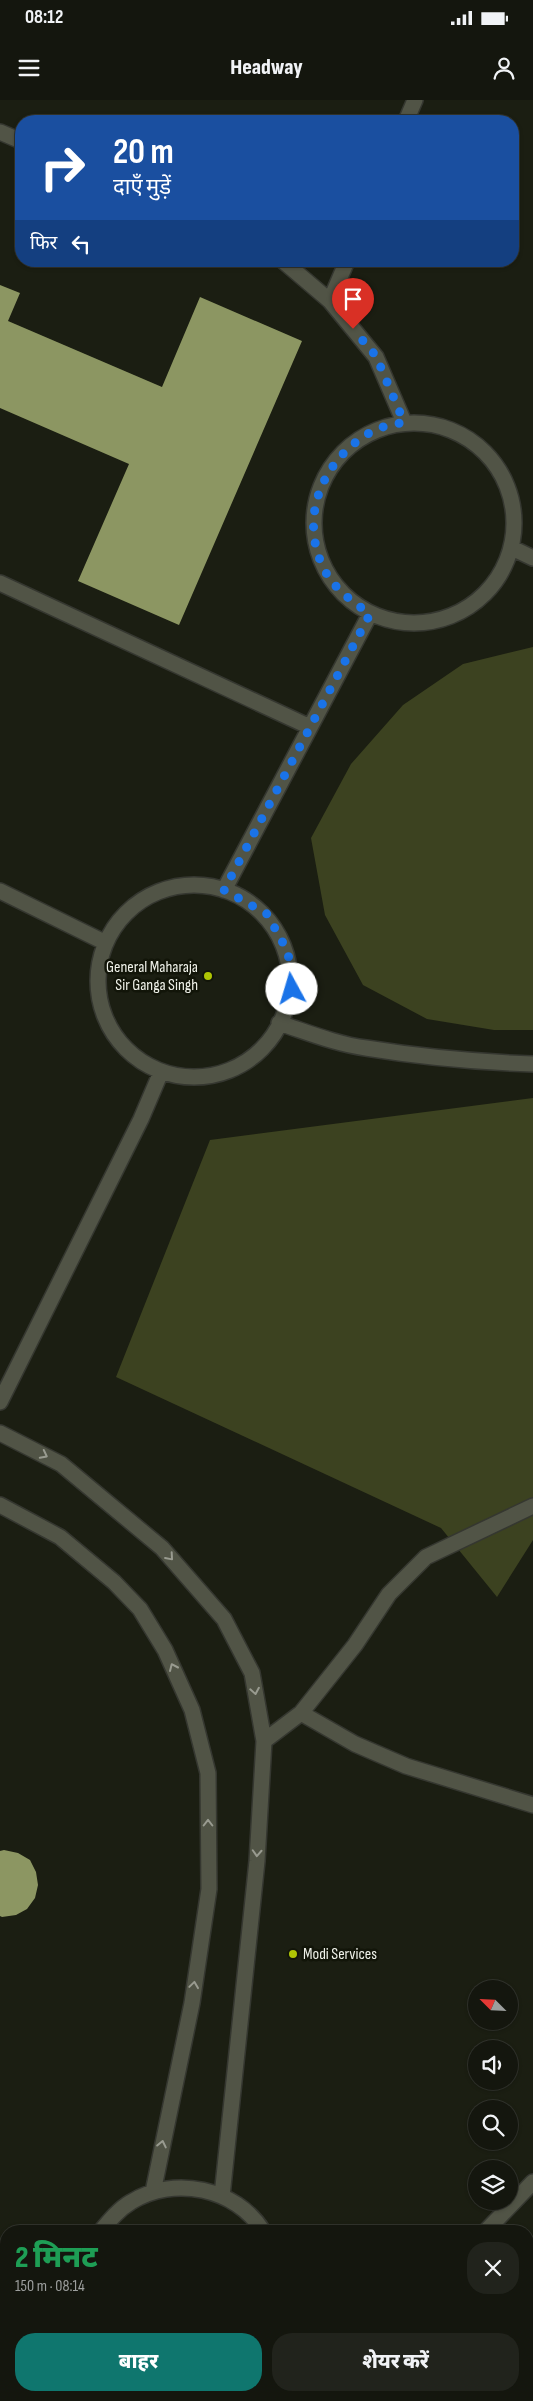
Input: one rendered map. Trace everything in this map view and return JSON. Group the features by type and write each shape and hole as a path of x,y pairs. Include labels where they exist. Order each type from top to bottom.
{"street":[{"path":"409,115 415,100"},
{"path":"0,132 15,138"},
{"path":"290,267 330,301 376,356 404,422"},
{"path":"330,301 344,267"},
{"path":"404,422 436,424 466,435 491,456 508,484 515,516 512,548 497,580 472,606 439,621 404,624 370,614 344,595 324,569 314,538 315,505 326,474 345,449 373,430 404,422"},
{"path":"512,548 533,558"},
{"path":"0,583 310,727"},
{"path":"224,890 370,614"},
{"path":"214,884 267,914 288,952 292,989 286,1013 248,1062 194,1078 161,1072 129,1054 110,1030 97,994 104,942 159,888 214,884"},
{"path":"0,891 104,942"},
{"path":"279,1023 324,1038 366,1048 502,1063 533,1064"},
{"path":"0,1402 141,1119 161,1072"},
{"path":"0,1433 61,1464 162,1548 224,1619 252,1672 264,1741 257,1861 222,2196"},
{"path":"0,1506 60,1537 114,1582 140,1609 165,1650 192,1710 208,1772 209,1889 192,2003 152,2192"},
{"path":"264,1741 301,1713 354,1645 389,1594 426,1557 533,1506"},
{"path":"301,1713 355,1744 406,1766 533,1804"},
{"path":"492,2225 533,2182"},
{"path":"106,2225 125,2206 152,2192 176,2188 199,2189 222,2196 242,2208 258,2225"}],"green space":[{"path":"533,647 533,1030 494,1030 427,1019 363,985 325,915 311,838 351,764 403,705 463,664"},
{"path":"533,1098 533,1540 497,1597 441,1528 116,1377 210,1140"}],"building":[{"path":"0,285 20,293 8,321 162,387 200,297 302,341 179,625 78,581 129,464 0,408"},
{"path":"0,1851 18,1853 30,1860 36,1872 38,1885 35,1898 27,1909 16,1915 2,1917 0,1916"}],"place":[{"name":"General Maharaja Sir Ganga Singh","path":"208,976"},
{"name":"Modi Services","path":"293,1954"}],"route":[{"path":"292,989 288,952 267,914 224,890 370,614 344,595 324,569 314,538 315,505 326,474 345,449 373,430 404,422 376,356 353,329"}]}
